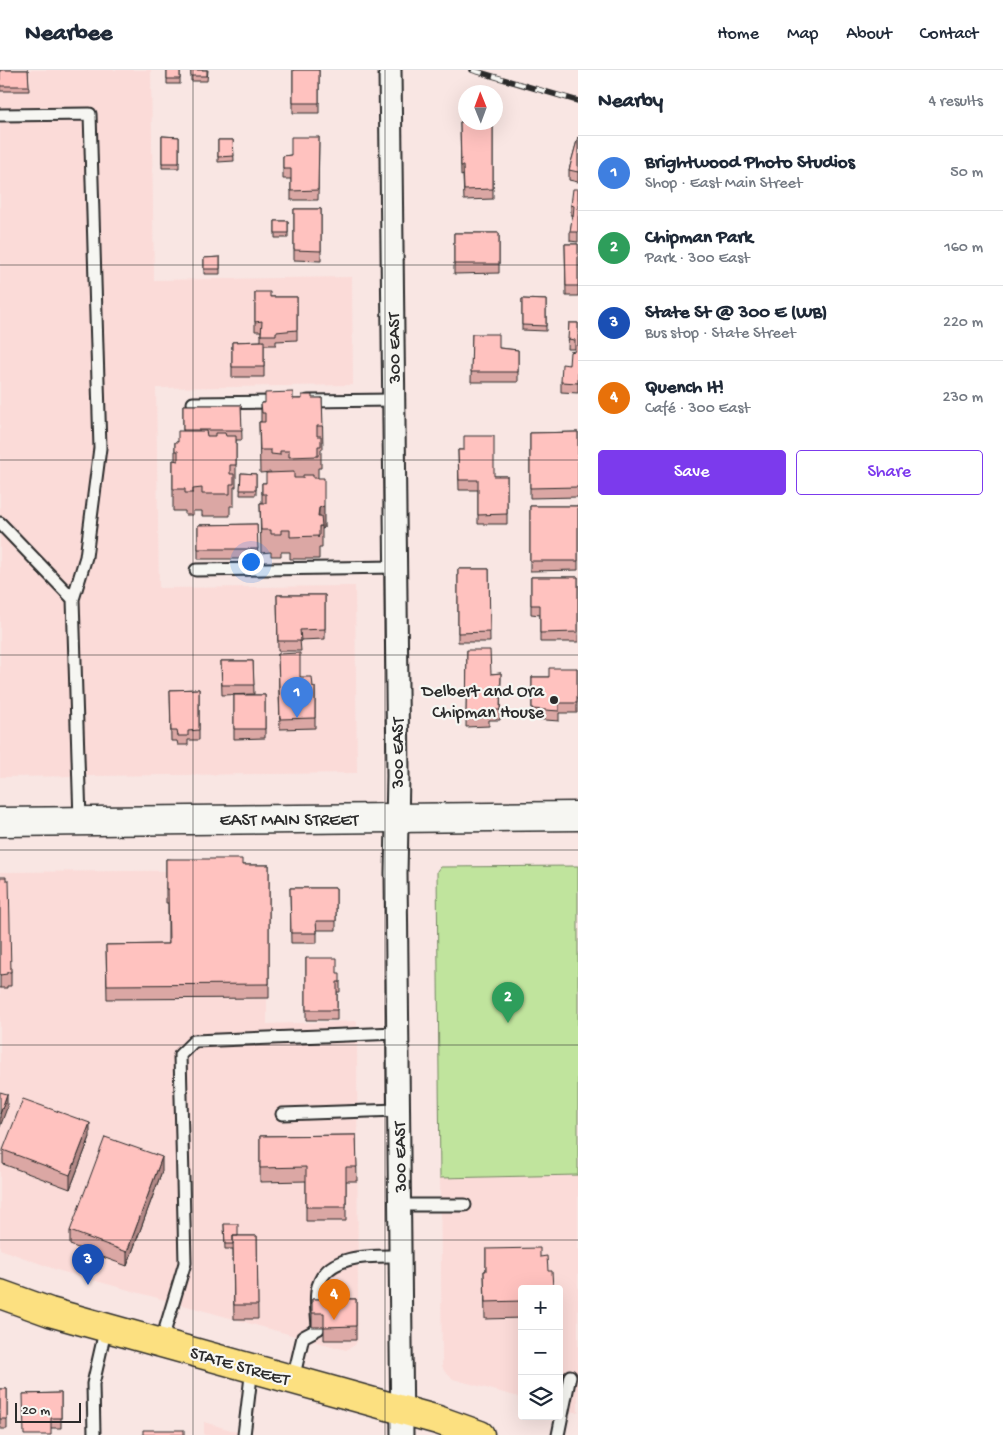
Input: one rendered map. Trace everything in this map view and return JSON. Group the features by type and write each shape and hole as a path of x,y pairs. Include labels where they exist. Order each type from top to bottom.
{"main road":[{"name":"EAST MAIN STREET","path":"0,822 578,816"},
{"name":"STATE STREET","path":"0,1294 50,1312 293,1380 402,1423 438,1420 480,1435"}],"street":[{"name":"300 EAST","path":"390,70 396,566 397,1033 402,1423"}],"lane":[{"path":"0,115 90,114 100,448 86,557 73,599 80,820"},
{"path":"193,403 394,400"},
{"path":"0,523 73,599"},
{"path":"196,570 396,566"},
{"path":"160,1342 185,1263 180,1054 194,1041 397,1033"},
{"path":"282,1114 398,1110"},
{"path":"399,1206 464,1205"},
{"path":"293,1380 303,1337 318,1329 318,1286 325,1273 338,1264 362,1256 400,1256"},
{"path":"94,1435 93,1384 106,1327"},
{"path":"244,1435 252,1368"},
{"path":"558,1435 570,1376"}],"shaded area":[{"path":"0,70 151,70 154,280 352,277 353,385 156,388 159,588 355,586 357,773 0,777"},
{"path":"270,870 270,999 267,999 267,1024 357,1021 358,1339 355,1345 346,1350 60,1271 0,1249 0,872"},
{"path":"578,1175 578,1413 563,1409 563,1285 518,1285 518,1397 453,1379 444,1371 442,1365 440,1178"},
{"path":"204,1422 248,1435 204,1435"}],"green space":[{"path":"578,866 578,1175 440,1178 437,871 440,867"}],"building":[{"path":"0,70 28,70 29,86 0,86"},
{"path":"167,70 180,70 180,79 167,79"},
{"path":"191,70 207,70 207,76 191,76"},
{"path":"293,70 319,70 319,103 293,103"},
{"path":"460,130 493,130 493,189 464,190 463,166 461,166"},
{"path":"162,136 179,137 179,163 162,163"},
{"path":"291,137 319,137 318,190 291,191 291,169 283,169 283,156 291,155"},
{"path":"578,137 578,172 569,170"},
{"path":"218,140 233,140 234,156 218,157"},
{"path":"573,189 578,189 578,232 570,232 574,206 571,205"},
{"path":"294,209 321,209 321,251 294,250"},
{"path":"275,221 288,221 288,233 275,233"},
{"path":"454,233 499,233 499,264 454,264"},
{"path":"565,244 578,244 578,286 566,286"},
{"path":"220,257 220,269 204,269 204,258"},
{"path":"255,292 270,292 270,297 297,297 297,330 276,332 276,335 261,335 262,321 255,322"},
{"path":"522,299 546,300 546,326 522,325"},
{"path":"569,323 578,323 578,383 561,382 562,364 569,365 570,352 575,351 575,340 568,339"},
{"path":"472,334 499,334 499,348 518,350 518,372 471,372"},
{"path":"264,341 264,367 232,367 232,342"},
{"path":"293,392 293,399 302,399 302,395 322,398 323,426 317,426 317,436 321,436 318,456 289,457 289,451 280,451 280,455 271,454 271,450 260,450 259,422 265,422 265,413 262,413 261,403 265,403 265,393"},
{"path":"183,405 241,405 242,430 183,430"},
{"path":"178,431 206,431 207,436 215,436 215,433 225,433 226,436 236,436 236,465 230,465 230,474 234,474 234,484 230,484 230,494 202,494 202,488 193,489 193,493 185,493 185,489 173,489 173,460 178,461 178,451 175,451 175,442 178,442"},
{"path":"578,432 578,487 530,488 530,433"},
{"path":"464,436 494,436 494,476 507,476 507,514 478,515 478,480 459,480 458,450 464,450"},
{"path":"294,472 294,478 303,478 303,475 313,475 313,478 324,478 324,506 319,508 318,516 321,516 322,526 319,526 319,536 290,537 290,530 281,530 281,534 271,534 271,530 261,530 260,503 266,503 266,494 262,494 262,483 266,483 266,473"},
{"path":"241,473 256,474 256,490 240,490"},
{"path":"530,506 578,506 578,561 530,561"},
{"path":"257,524 258,549 198,549 198,525"},
{"path":"458,569 489,569 490,632 458,633"},
{"path":"531,577 578,577 578,632 540,633 540,605 531,605"},
{"path":"277,595 325,595 325,629 300,630 301,641 278,641"},
{"path":"467,650 490,650 491,674 501,673 500,710 489,710 489,717 466,717"},
{"path":"300,653 300,677 312,677 313,687 315,687 315,718 280,719 278,654"},
{"path":"221,661 253,661 254,685 222,685"},
{"name":"Delbert and Ora Chipman House","path":"549,668 577,668 577,703 559,703 559,711 532,709 532,677 549,677"},
{"path":"199,689 199,730 188,731 188,736 178,736 177,731 171,731 170,690"},
{"path":"234,695 265,695 265,729 234,729"},
{"path":"166,859 242,859 242,865 269,865 269,984 107,985 106,945 169,944"},
{"path":"0,877 6,877 6,880 9,880 11,972 0,975"},
{"path":"290,888 336,888 336,921 316,921 317,933 291,933"},
{"path":"306,958 337,958 337,973 340,973 340,982 337,982 337,1010 306,1010"},
{"path":"0,1092 7,1094 0,1114"},
{"path":"23,1099 90,1123 70,1175 3,1150"},
{"path":"356,1135 357,1167 346,1167 346,1207 306,1207 306,1167 260,1168 260,1136"},
{"path":"105,1137 162,1157 127,1252 70,1231"},
{"path":"224,1224 238,1224 238,1236 233,1236 233,1244 225,1244"},
{"path":"233,1236 257,1236 258,1305 234,1305"},
{"path":"540,1248 540,1257 547,1256 548,1271 552,1271 553,1285 518,1285 518,1301 485,1302 484,1271 486,1271 486,1249"},
{"path":"312,1299 356,1299 356,1326 324,1327 324,1313 312,1313"},
{"path":"0,1389 7,1389 7,1419 0,1419"},
{"path":"61,1393 61,1418 51,1418 51,1435 24,1435 23,1394"},
{"path":"143,1430 184,1430 184,1435 143,1435"}],"railway":[{"path":"472,70 578,101"}],"place":[{"name":"Delbert and Ora Chipman House","path":"554,700"},
{"name":"Brightwood Photo Studios","path":"297,718"},
{"name":"Chipman Park","path":"508,1023"},
{"name":"State St @ 300 E (WB)","path":"88,1285"},
{"name":"Quench It!","path":"334,1320"}]}
